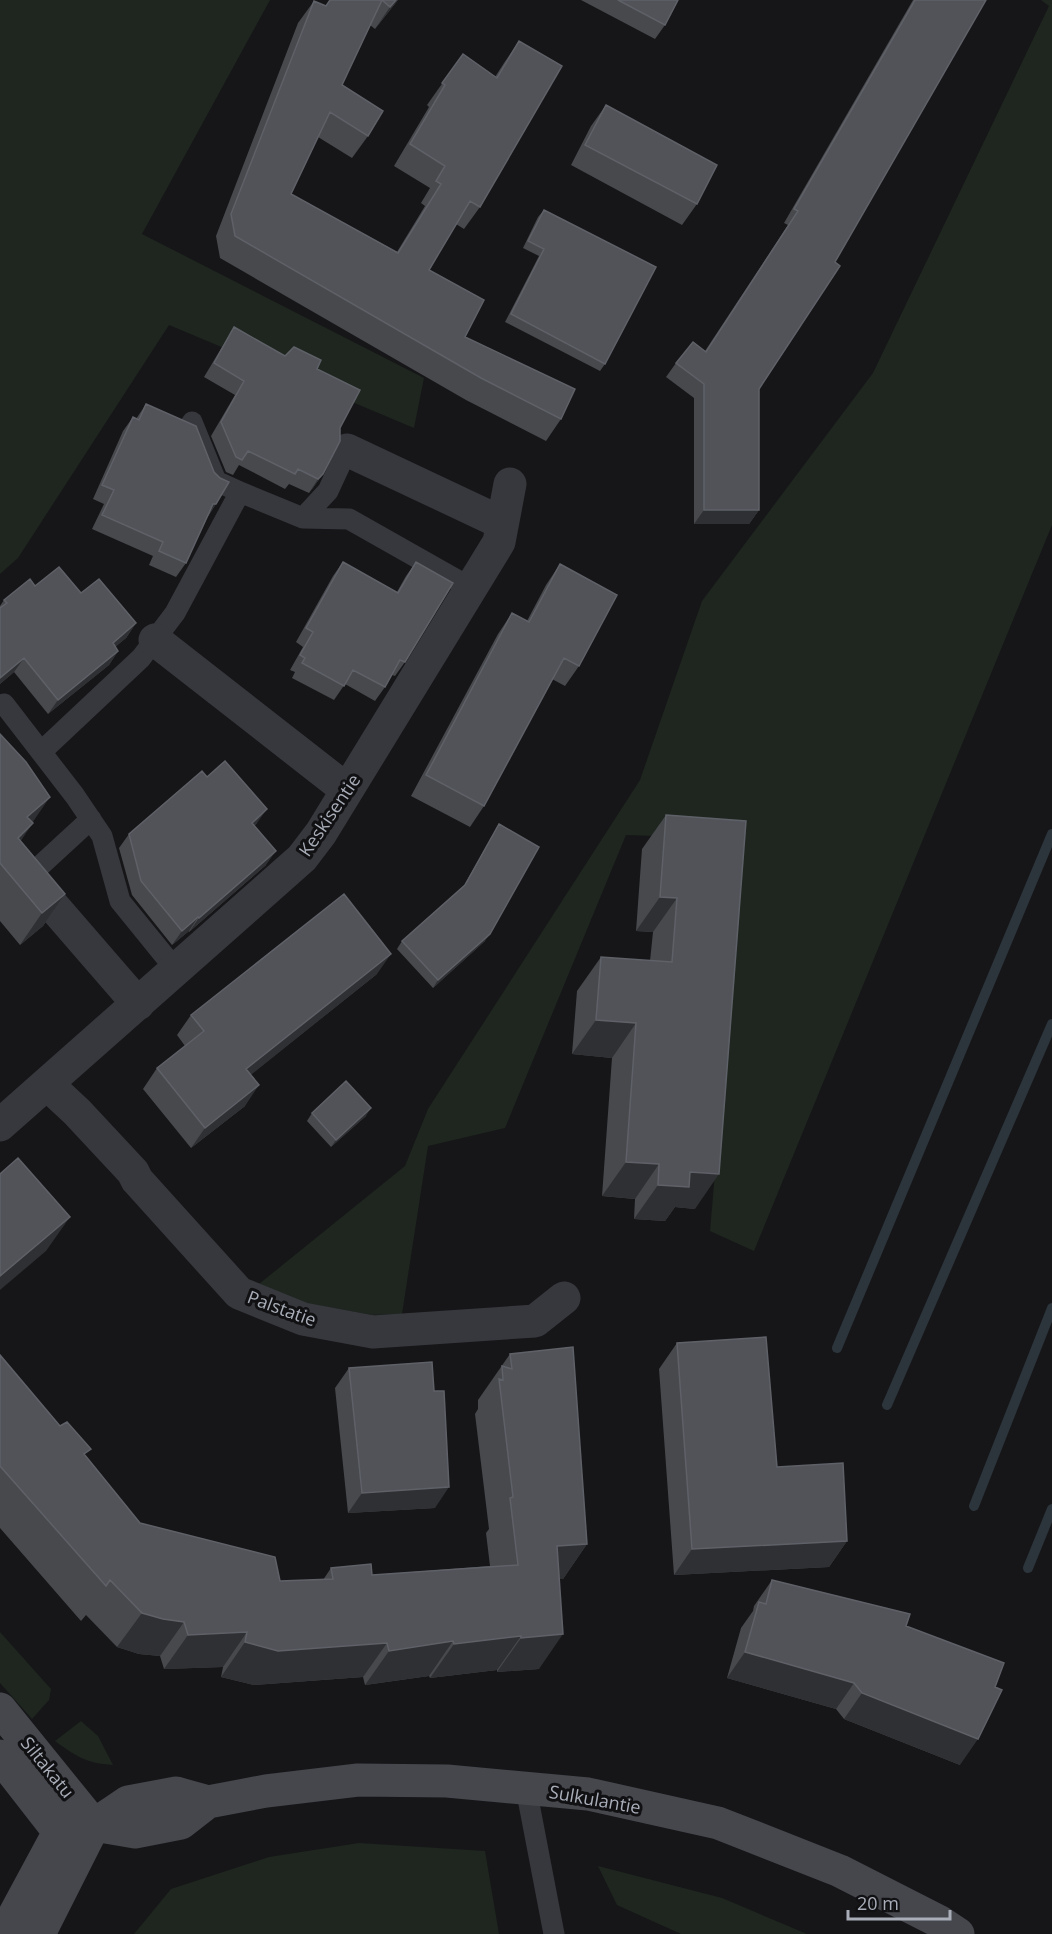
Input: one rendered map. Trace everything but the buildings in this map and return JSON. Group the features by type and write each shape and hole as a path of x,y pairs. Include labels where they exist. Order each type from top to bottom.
{"main road":[{"name":"Siltakatu","path":"0,1709 94,1825"},
{"name":"Siltakatu","path":"0,1756 59,1832"},
{"name":"Sulkulantie","path":"59,1832 94,1825 135,1832 181,1822 208,1802 266,1791 358,1780 447,1781 588,1794 718,1823 840,1871 940,1922 958,1934"},
{"path":"39,1934 94,1825"},
{"path":"4,1934 59,1832"}],"street":[{"path":"347,450 502,523"},
{"name":"Keskisentie","path":"0,1125 302,858 321,833 499,542 510,484"},
{"path":"155,640 347,790"},
{"path":"28,877 138,1004"},
{"name":"Palstatie","path":"47,1084 133,1172 137,1180 239,1293 303,1320 373,1332 535,1321 564,1298"}],"lane":[{"path":"192,422 216,481 303,518 350,519 471,588"},
{"path":"303,518 328,491 347,450"},
{"path":"41,752 141,658 155,640 175,613 240,492"},
{"path":"4,704 102,836 120,901 176,970"},
{"path":"28,877 91,819"},
{"path":"526,1788 554,1934"}],"shaded area":[{"path":"0,0 270,0 142,234 424,378 414,428 169,325 18,558 0,574"},
{"path":"1041,0 1052,0 1052,525 754,1251 710,1231 744,839 626,835 505,1128 428,1146 402,1314 372,1315 304,1303 259,1284 405,1166 428,1109 640,780 702,601 873,373 1049,6"},
{"path":"0,1632 51,1689 49,1700 32,1719 0,1683"},
{"path":"81,1721 98,1736 113,1765 82,1758 55,1741"},
{"path":"359,1843 485,1851 499,1934 134,1934 171,1889 269,1857"},
{"path":"598,1866 722,1898 807,1934 681,1934 617,1905"}],"waterway":[{"path":"837,1348 1052,834"},
{"path":"887,1405 1052,1024"},
{"path":"974,1506 1052,1308"},
{"path":"1028,1568 1052,1509"}]}
